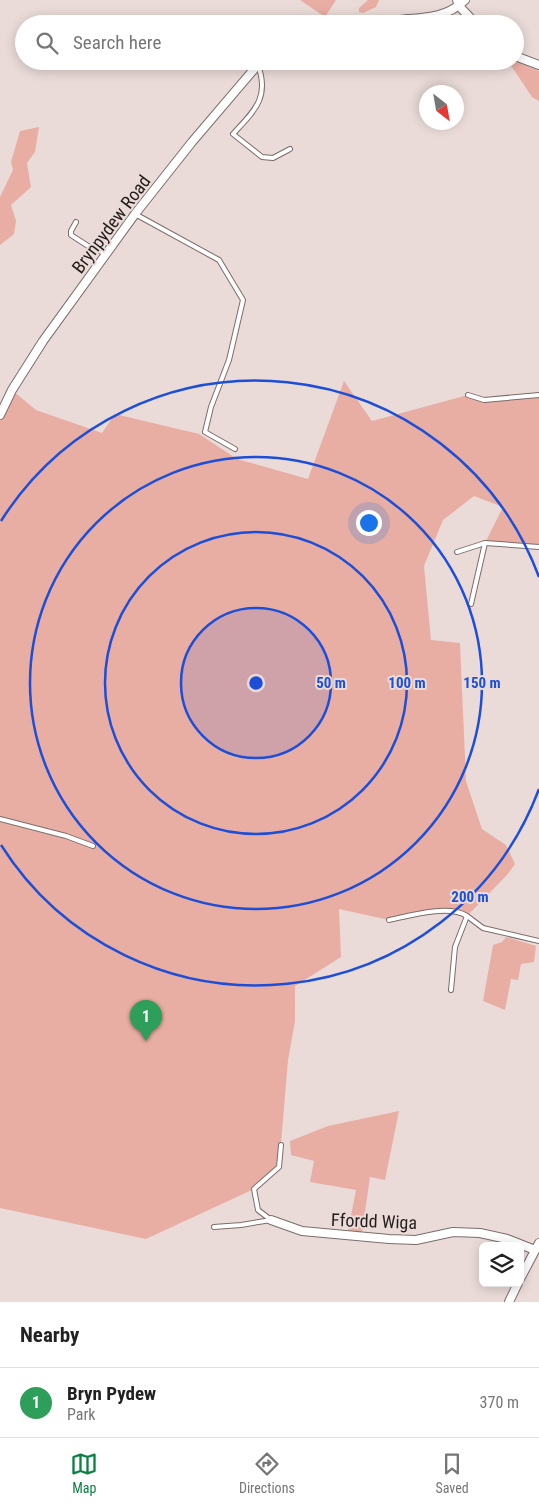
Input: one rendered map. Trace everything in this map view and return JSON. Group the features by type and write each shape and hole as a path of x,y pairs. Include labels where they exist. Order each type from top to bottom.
{"street":[{"path":"441,15 465,0"},
{"path":"458,3 468,15"},
{"path":"524,59 539,65"},
{"name":"Brynpydew Road","path":"0,415 12,390 43,341 135,214 192,142 253,70"},
{"name":"Ffordd Wiga","path":"271,1220 302,1231 389,1239 416,1240 453,1232 480,1233 507,1239 535,1250"},
{"path":"524,1271 539,1243"},
{"path":"509,1302 516,1287"}],"lane":[{"path":"260,70 262,78 260,100 234,134 262,157 273,158 290,149"},
{"path":"135,214 219,260 243,300 229,360 211,407 205,432 235,449"},
{"path":"76,222 71,231 72,235 88,246 106,254"},
{"path":"468,394 484,400 539,395"},
{"path":"471,604 485,543"},
{"path":"457,552 485,543 539,546"},
{"path":"0,819 66,836 93,846"},
{"path":"388,920 428,912 454,912 461,913 483,928 539,941"},
{"path":"451,990 455,947 466,916"},
{"path":"271,1220 258,1210 254,1189 279,1167 281,1145"},
{"path":"214,1227 271,1220"}],"shaded area":[{"path":"300,0 336,0 326,15 322,15"},
{"path":"368,0 379,0 376,7 363,13 359,12 359,8"},
{"path":"524,65 539,71 539,101 532,97 514,70 524,70"},
{"path":"39,127 35,152 27,163 31,187 11,205 16,221 14,234 0,245 0,197 13,170 11,162 20,131"},
{"path":"344,381 372,421 468,395 484,400 539,395 539,547 485,543 503,507 474,496 443,520 424,566 431,640 460,643 466,781 482,829 506,845 515,864 507,875 467,916 454,912 428,912 389,920 339,909 341,957 295,986 295,1021 288,1060 279,1167 254,1189 146,1239 0,1208 0,410 12,390 36,410 102,433 115,414 199,434 237,459 308,479"},
{"path":"506,937 536,946 534,962 521,964 518,980 511,979 505,1010 483,1001 493,945 502,942"},
{"path":"399,1111 385,1180 370,1177 362,1233 348,1231 356,1190 310,1182 314,1161 291,1155 290,1141 328,1126"}],"place":[{"name":"Bryn Pydew","path":"146,1041"}]}
